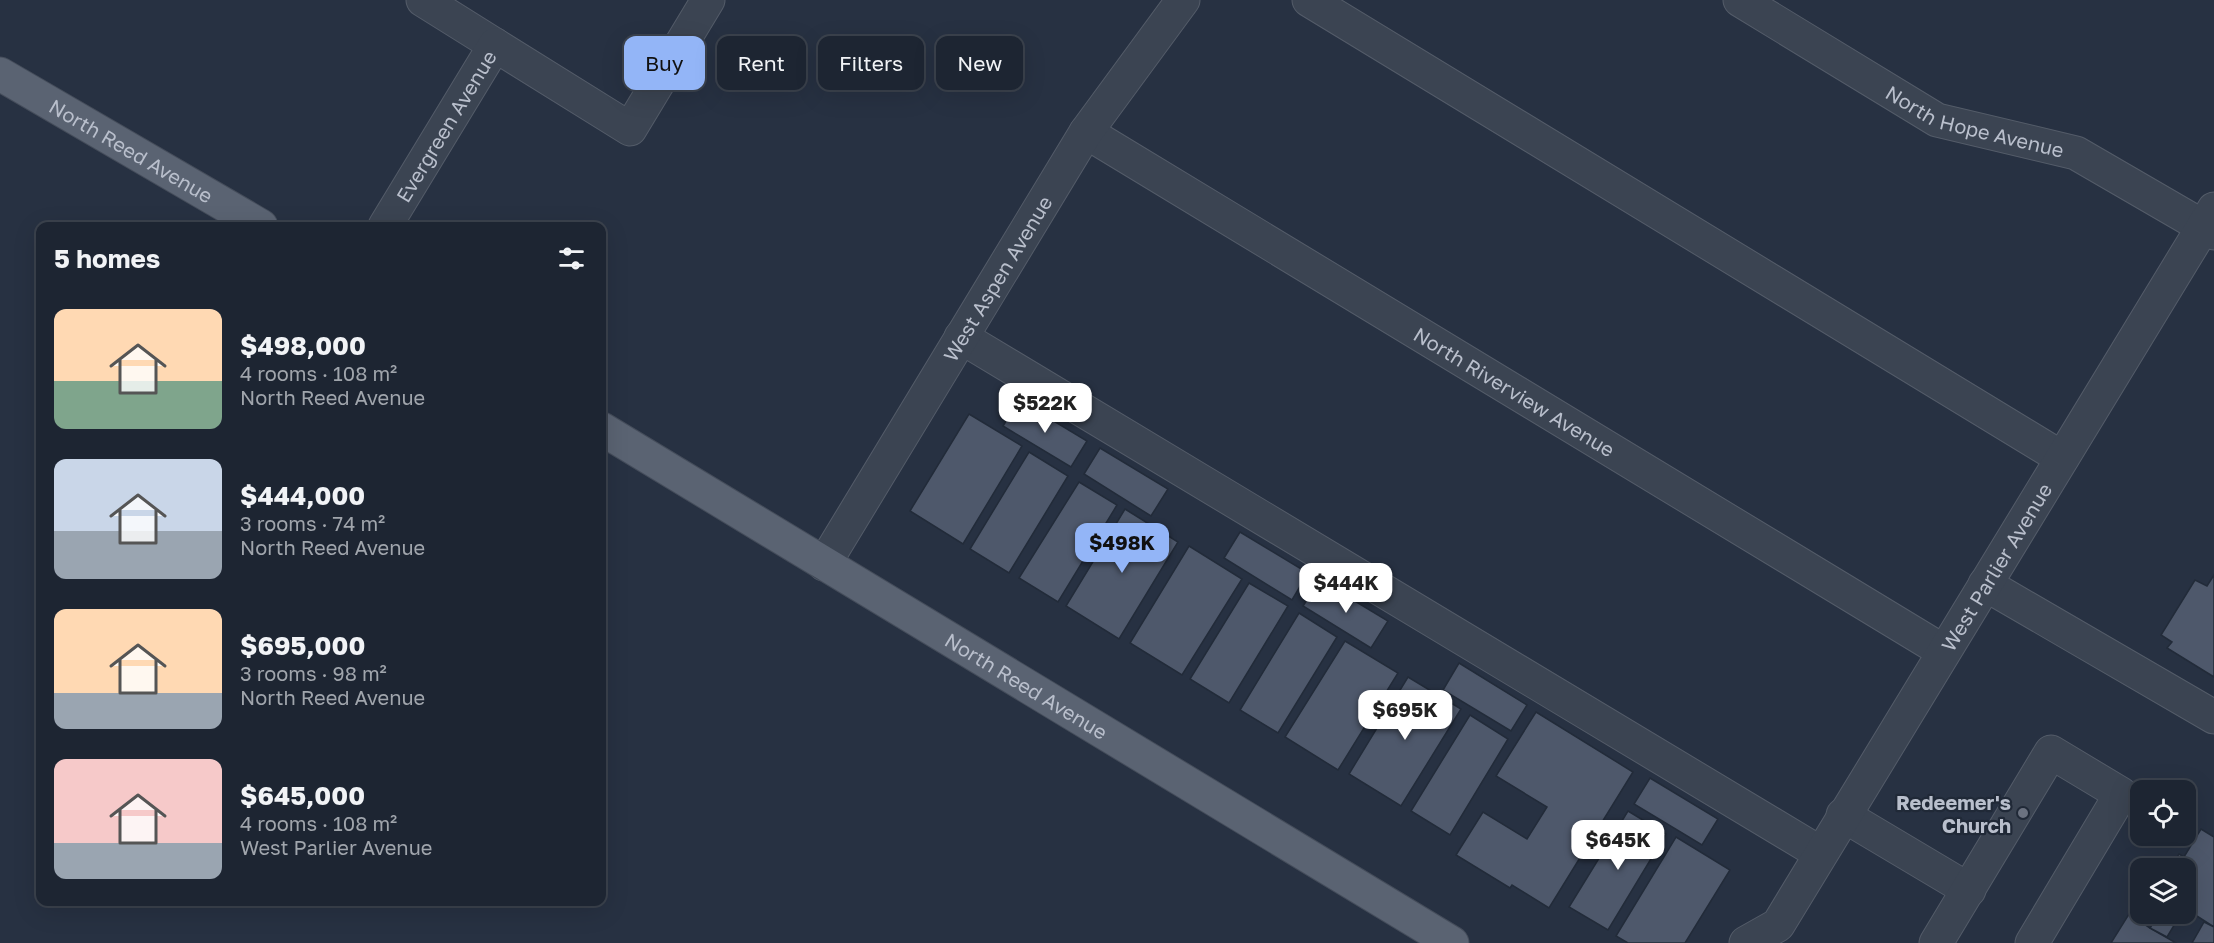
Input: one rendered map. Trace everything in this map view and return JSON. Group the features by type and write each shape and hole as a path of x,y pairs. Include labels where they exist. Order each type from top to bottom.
{"main road":[{"name":"North Reed Avenue","path":"0,74 254,222"},
{"name":"North Reed Avenue","path":"606,431 1452,943"}],"street":[{"path":"423,0 495,45"},
{"name":"Evergreen Avenue","path":"387,222 495,45 630,129 708,0"},
{"name":"West Aspen Avenue","path":"824,564 1086,132 1183,0"},
{"path":"1309,0 2062,458"},
{"name":"North Hope Avenue","path":"1740,0 1938,120 2076,153 2210,223"},
{"name":"North Riverview Avenue","path":"1086,132 1943,651"},
{"name":"West Parlier Avenue","path":"1746,943 1778,934 1820,853 1843,815 2062,458 2210,223"},
{"path":"962,338 1820,853"},
{"path":"1985,584 2214,717"},
{"path":"1936,943 2050,752 2121,794 2032,943"},
{"path":"1843,815 1969,890"}],"building":[{"path":"1019,400 1087,441 1071,467 1003,426"},
{"path":"969,414 1022,446 963,544 910,511"},
{"path":"1100,448 1168,489 1151,516 1084,474"},
{"path":"1029,452 1068,476 1009,573 970,549"},
{"path":"1079,482 1117,505 1058,602 1019,578"},
{"path":"1125,509 1178,542 1119,639 1066,606"},
{"path":"1240,532 1308,573 1292,600 1224,558"},
{"path":"1189,546 1242,579 1182,675 1130,643"},
{"path":"2214,575 2214,677 2167,648 2172,642 2161,635 2195,580 2207,586"},
{"path":"1320,580 1388,621 1371,648 1303,606"},
{"path":"1249,583 1288,606 1229,703 1190,679"},
{"path":"1299,613 1337,637 1278,733 1240,710"},
{"path":"1345,641 1398,673 1338,770 1285,737"},
{"path":"1459,663 1527,705 1511,731 1443,690"},
{"path":"1408,677 1461,709 1401,806 1349,774"},
{"path":"1536,712 1633,772 1549,908 1512,885 1510,888 1456,855 1483,812 1527,839 1547,807 1496,776"},
{"path":"1470,715 1508,739 1450,835 1411,811"},
{"path":"1650,778 1718,819 1702,845 1634,804"},
{"path":"1628,811 1666,834 1608,930 1569,907"},
{"path":"2201,829 2214,837 2214,927 2196,915 2196,858 2177,858 2179,854 2184,857 2191,846 2196,846 2196,837"},
{"path":"1676,837 1730,870 1685,943 1628,943 1616,936"},
{"path":"2129,914 2130,924 2144,924 2176,943 2111,943"},
{"path":"2204,922 2214,927 2214,943 2192,943"},
{"path":"2153,924 2175,924 2167,937 2150,928"}],"place":[{"name":"Redeemer's Church","path":"2023,813"}]}
